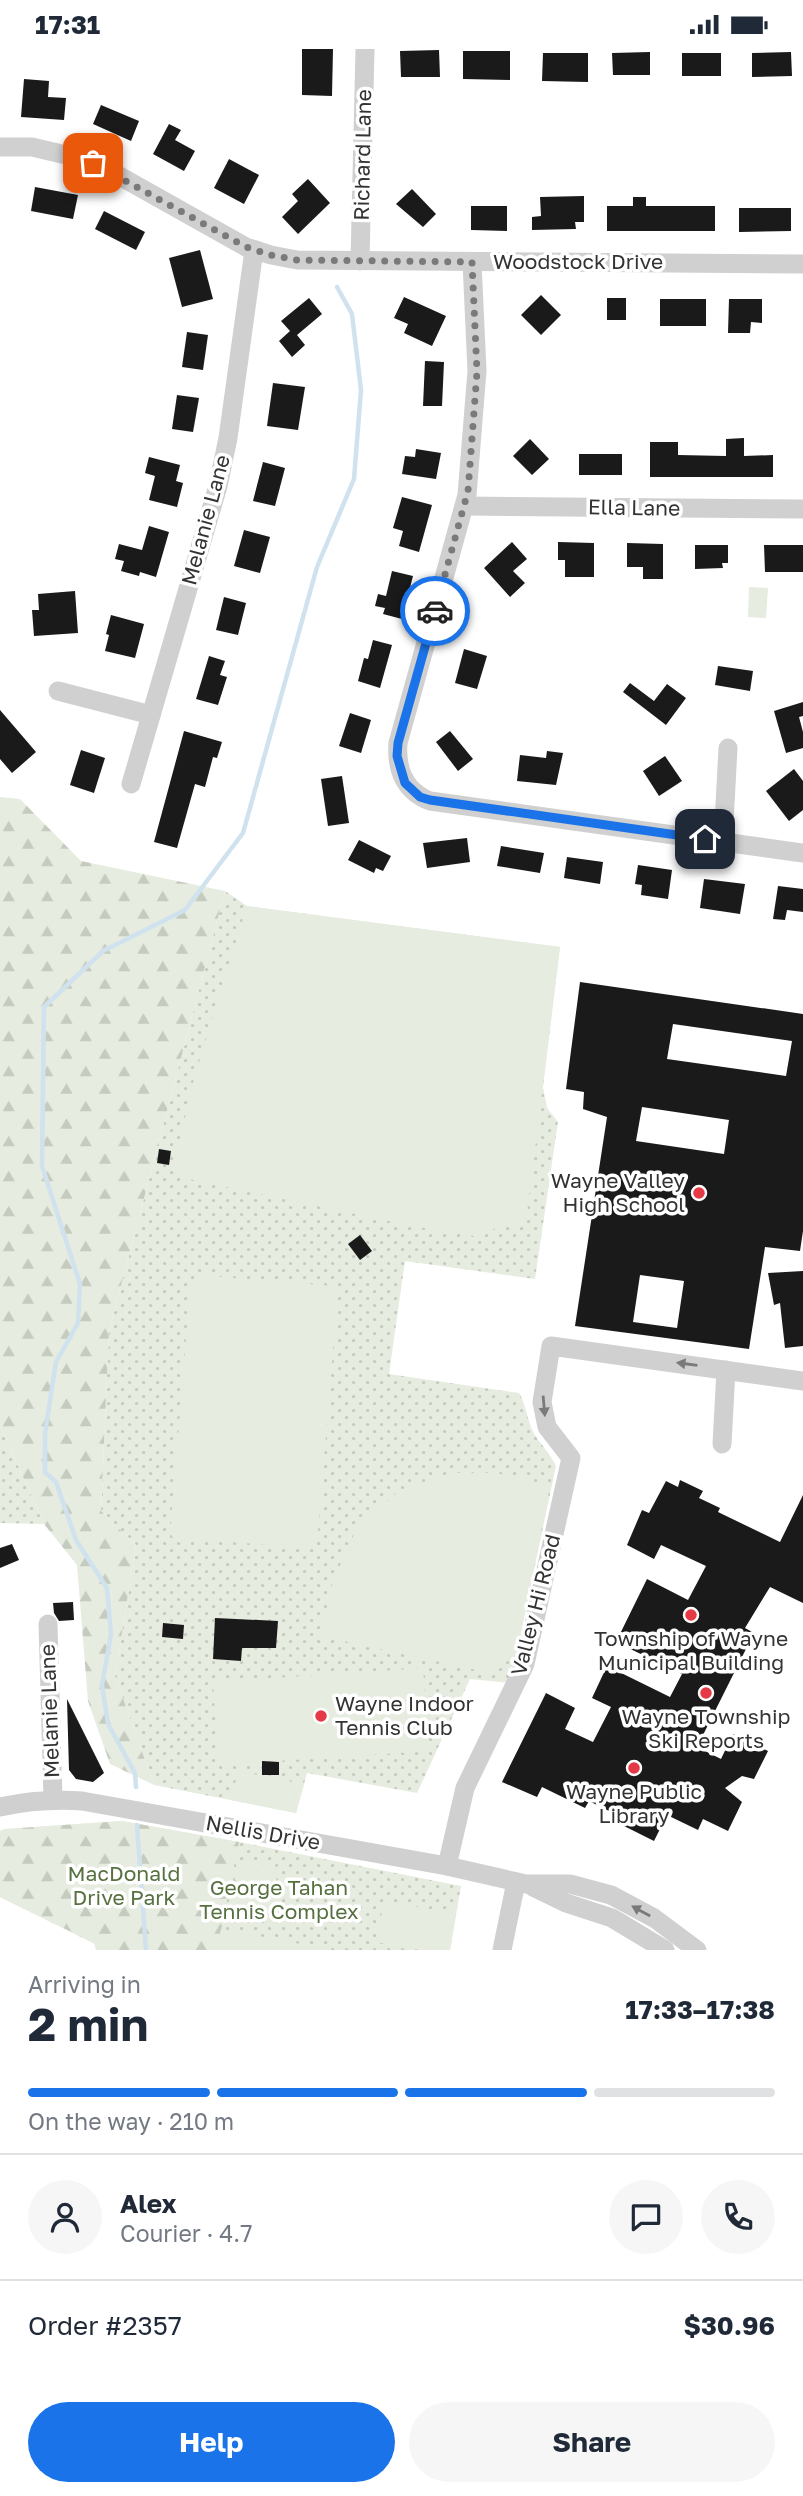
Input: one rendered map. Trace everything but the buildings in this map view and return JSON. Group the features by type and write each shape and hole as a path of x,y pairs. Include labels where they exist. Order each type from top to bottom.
{"street":[{"name":"Richard Lane","path":"360,261 365,49"},
{"name":"Woodstock Drive","path":"0,147 51,150 79,157 107,169 254,250 297,260 803,264"},
{"name":"Melanie Lane","path":"131,784 218,486 230,425 254,250"},
{"path":"472,262 477,372 473,438 464,506 398,743 397,756 405,783 420,797 430,800 803,853"},
{"name":"Ella Lane","path":"464,506 803,509"},
{"path":"58,691 152,715"},
{"path":"723,842 729,748"},
{"name":"Valley Hi Road","path":"447,1866 465,1788 525,1664 571,1458 547,1427 542,1402 551,1346 726,1370"},
{"path":"722,1444 726,1370 803,1381"},
{"name":"Melanie Lane","path":"48,1624 53,1799"},
{"name":"Nellis Drive","path":"0,1807 53,1799 128,1808 447,1866 521,1883 566,1903 612,1918 665,1950"},
{"path":"502,1950 521,1883"},
{"name":"Nellis Drive","path":"521,1883 570,1884 611,1895 654,1918 697,1950"}],"green space":[{"path":"749,587 768,588 766,618 748,617"},
{"path":"0,797 20,799 81,861 225,891 109,1331 101,1511 136,1545 115,1676 154,1785 110,1764 88,1701 77,1565 44,1524 0,1425"},
{"path":"225,891 247,906 560,947 543,1087 547,1108 558,1122 535,1279 405,1261 389,1374 519,1393 533,1432 556,1466 510,1683 470,1679 417,1793 307,1773 296,1813 154,1785 115,1676 136,1545 101,1511 109,1331"},
{"path":"247,906 560,947 526,1221 512,1226 501,1225 480,1237 412,1226 179,1177 173,1168 195,1075"},
{"path":"195,1275 335,1286 337,1301 315,1549 172,1537 171,1521 190,1290"},
{"path":"0,1425 44,1524 0,1523"},
{"path":"450,1473 496,1473 550,1485 517,1654 491,1673 320,1636 333,1581 355,1532 397,1492"},
{"name":"Wayne Indoor Tennis Club","path":"423,1668 429,1751 218,1765 213,1682"},
{"path":"238,1771 304,1784 296,1813 231,1800"},
{"name":"George Tahan Tennis Complex","path":"122,1821 461,1886 450,1950 107,1950 0,1897 0,1831"},
{"name":"MacDonald Drive Park","path":"122,1821 239,1842 217,1950 96,1950 94,1943 0,1897 0,1831"},
{"path":"238,1860 279,1867 275,1887 235,1880"},
{"path":"233,1885 274,1893 270,1913 229,1905"},
{"path":"384,1901 456,1914 450,1950 420,1950 376,1942"},
{"path":"221,1929 332,1950 217,1950"}],"waterway":[{"path":"136,1787 135,1773 108,1724 102,1685 111,1634 107,1588 76,1540 56,1482 45,1472 45,1433 56,1362 78,1323 80,1284 42,1166 44,1007 103,951 185,910 243,833 317,567 354,479 361,390 352,314 337,287"},
{"path":"137,1825 146,1950"}],"way so far":[{"path":"93,163 246,247 271,255 297,260 472,262 477,372 468,491 435,611"}],"place":[{"name":"Wayne Valley High School","path":"699,1193"},
{"name":"Township of Wayne Municipal Building","path":"691,1615"},
{"name":"Wayne Township Ski Reports","path":"706,1693"},
{"name":"Wayne Indoor Tennis Club","path":"321,1716"},
{"name":"Wayne Public Library","path":"634,1768"}],"route":[{"path":"435,611 398,743 399,770 413,792 430,800 705,839"}]}
